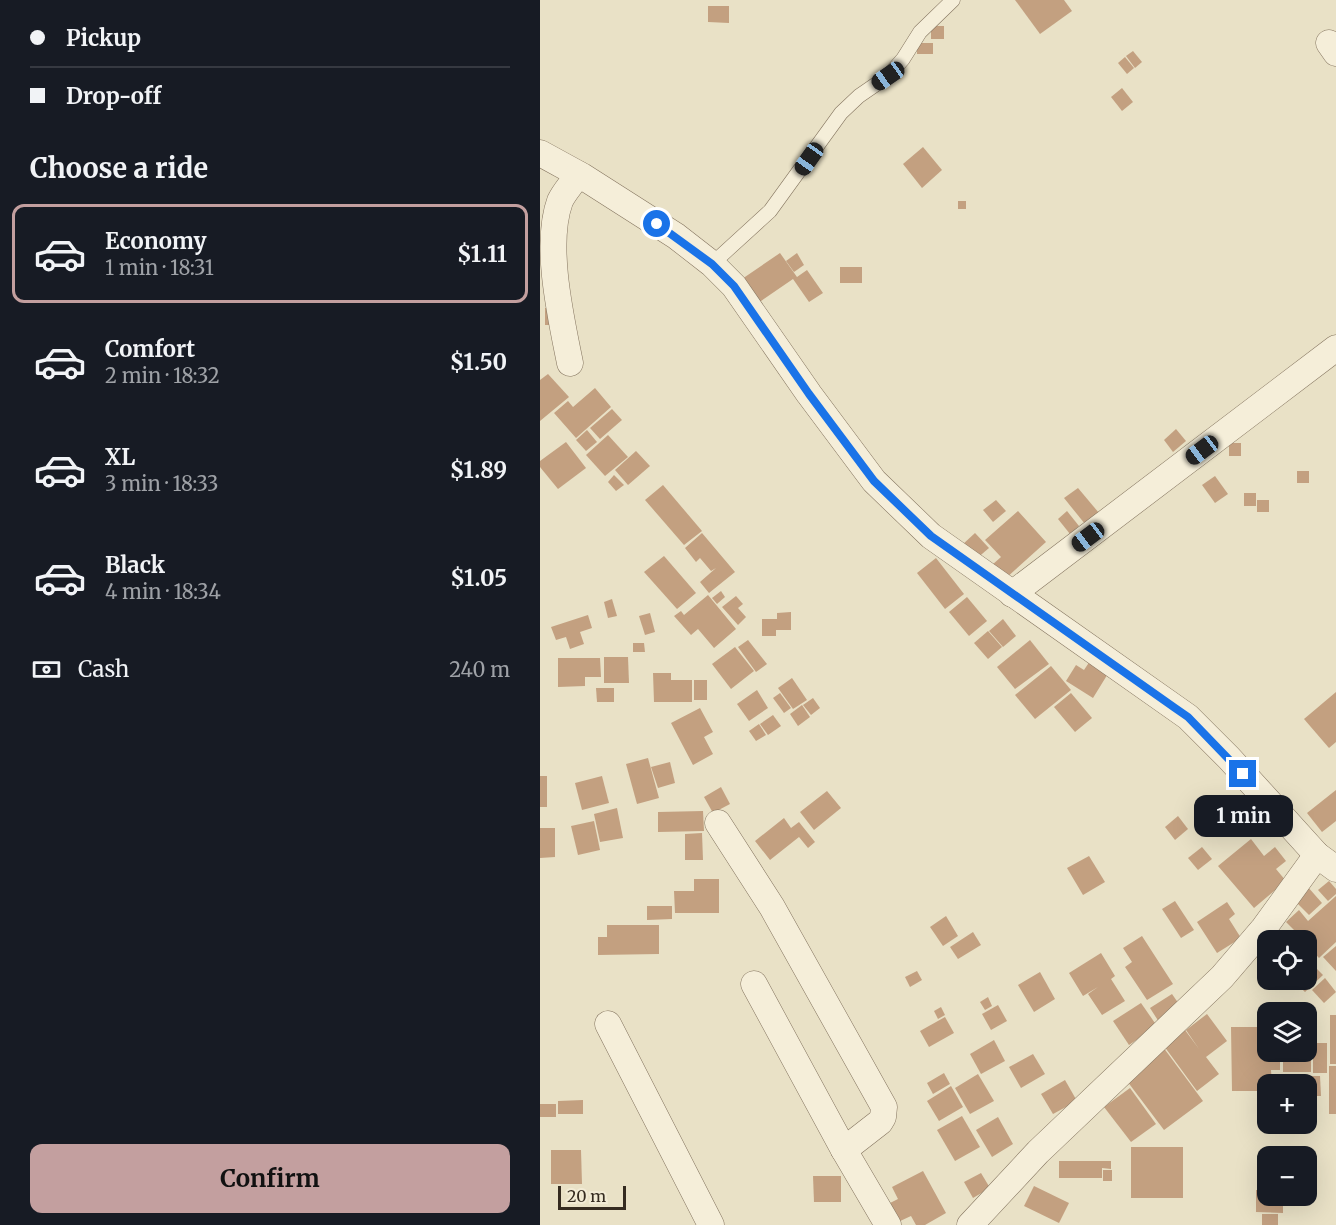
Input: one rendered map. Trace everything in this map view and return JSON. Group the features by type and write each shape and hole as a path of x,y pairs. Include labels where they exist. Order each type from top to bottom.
{"street":[{"path":"540,153 578,174 676,236 712,264 734,286 809,394 874,481 931,536 1188,717 1326,862 1222,977 1038,1152 970,1225"},
{"path":"570,363 561,315 553,240 561,201 578,174"},
{"path":"1012,594 1336,348"},
{"path":"718,824 772,907 884,1107 884,1117 880,1122 844,1150"},
{"path":"754,984 844,1150 888,1225"},
{"path":"608,1024 711,1225"}],"lane":[{"path":"712,264 770,211 841,113 859,96 888,76 903,59 920,32 953,0"}],"building":[{"path":"1015,0 1064,0 1072,11 1040,34"},
{"path":"708,6 729,6 729,23 708,22"},
{"path":"931,26 944,26 944,39 931,39"},
{"path":"917,43 933,43 933,54 917,54"},
{"path":"1133,51 1142,62 1135,68 1126,56"},
{"path":"1125,57 1134,68 1127,74 1118,63"},
{"path":"1122,88 1133,102 1122,111 1111,97"},
{"path":"923,147 942,170 922,188 903,164"},
{"path":"958,201 966,201 966,209 958,209"},
{"path":"780,253 797,277 807,270 823,293 809,302 793,279 758,303 742,279"},
{"path":"797,253 804,265 794,272 786,261"},
{"path":"840,267 862,267 862,283 840,283"},
{"path":"545,308 557,308 557,325 545,325"},
{"path":"548,374 569,397 540,421 540,380"},
{"path":"595,388 611,407 576,438 554,413 568,401 573,407"},
{"path":"612,409 622,420 600,439 590,428"},
{"path":"1176,429 1186,441 1173,452 1164,440"},
{"path":"587,430 597,442 586,451 576,440"},
{"path":"608,435 628,457 605,476 586,455"},
{"path":"566,442 586,468 558,489 540,467 540,461"},
{"path":"1229,443 1241,443 1241,456 1229,456"},
{"path":"636,451 650,466 628,485 615,470"},
{"path":"1297,471 1309,471 1309,483 1297,483"},
{"path":"614,475 624,485 616,491 608,482"},
{"path":"1215,476 1228,494 1215,503 1202,485"},
{"path":"663,485 702,531 684,545 645,500"},
{"path":"1078,488 1099,513 1085,524 1064,498"},
{"path":"1244,493 1256,493 1256,506 1244,506"},
{"path":"996,500 1006,511 993,522 983,510"},
{"path":"1257,500 1269,500 1269,512 1257,512"},
{"path":"1018,511 1046,542 1005,579 992,565 1001,557 985,540"},
{"path":"1067,511 1079,526 1070,534 1058,519"},
{"path":"702,533 735,572 709,593 700,582 716,568 711,571 700,558 696,562 685,548"},
{"path":"975,533 989,548 975,560 962,545"},
{"path":"664,556 696,593 677,609 644,572"},
{"path":"936,558 964,594 945,609 917,573"},
{"path":"721,591 725,597 717,604 712,598"},
{"path":"708,595 736,629 714,648 698,629 691,635 674,616 681,611 684,615"},
{"path":"736,596 743,604 738,608 746,617 738,625 722,607"},
{"path":"967,597 987,621 969,636 949,612"},
{"path":"612,599 617,616 608,618 604,602"},
{"path":"791,612 791,630 776,630 776,636 762,636 762,619 777,619 777,613"},
{"path":"650,613 655,632 645,635 639,616"},
{"path":"588,615 592,628 580,632 584,644 570,649 566,637 556,640 551,627"},
{"path":"1003,619 1016,636 1003,647 989,631"},
{"path":"988,631 1002,647 988,659 974,643"},
{"path":"748,640 767,664 756,672 738,647"},
{"path":"1030,640 1049,664 1015,689 997,667"},
{"path":"633,643 644,643 645,652 633,652"},
{"path":"735,647 754,671 731,689 712,664"},
{"path":"604,657 628,657 629,683 604,683"},
{"path":"558,658 600,658 601,677 585,677 585,686 558,687"},
{"path":"1090,661 1109,672 1093,698 1066,681 1076,665 1084,670"},
{"path":"1051,666 1071,690 1035,719 1015,695"},
{"path":"653,673 671,673 671,680 692,680 692,702 654,702"},
{"path":"792,678 807,700 793,709 778,688"},
{"path":"694,680 707,680 707,700 694,700"},
{"path":"596,688 614,688 614,702 597,702"},
{"path":"757,690 768,708 749,721 737,704"},
{"path":"1336,692 1336,742 1329,748 1304,719"},
{"path":"780,693 791,708 784,713 773,698"},
{"path":"1071,693 1092,718 1075,732 1054,707"},
{"path":"813,698 820,708 811,715 803,705"},
{"path":"802,705 810,717 798,726 790,714"},
{"path":"700,708 713,732 704,737 713,754 693,765 671,723"},
{"path":"773,715 781,726 768,735 760,724"},
{"path":"759,724 766,735 756,741 749,731"},
{"path":"648,758 659,798 637,804 626,764"},
{"path":"670,762 675,783 658,788 651,767"},
{"path":"540,776 547,776 547,807 540,807"},
{"path":"602,776 609,803 582,810 575,783"},
{"path":"721,787 730,804 713,813 704,797"},
{"path":"1336,790 1336,821 1322,832 1307,813"},
{"path":"827,791 841,808 814,830 800,812"},
{"path":"617,808 623,838 600,842 594,814"},
{"path":"703,811 704,831 658,832 658,812"},
{"path":"1178,816 1188,829 1175,840 1165,827"},
{"path":"784,818 791,828 799,822 815,842 808,848 799,837 770,860 755,841"},
{"path":"594,821 600,850 578,855 571,826"},
{"path":"540,828 555,828 555,857 540,858"},
{"path":"702,833 703,860 685,860 685,834"},
{"path":"1251,839 1264,856 1275,847 1286,861 1276,869 1286,881 1254,908 1218,866"},
{"path":"1202,847 1212,859 1198,870 1188,858"},
{"path":"1089,856 1105,882 1083,895 1067,868"},
{"path":"694,879 719,879 719,913 675,913 674,891 694,891"},
{"path":"1329,881 1336,889 1336,894 1328,901 1318,890"},
{"path":"1307,886 1322,903 1309,915 1293,899"},
{"path":"1336,896 1336,942 1319,958 1317,956 1317,930 1294,930 1286,922 1299,910 1308,921"},
{"path":"1175,901 1194,930 1181,938 1162,909"},
{"path":"1227,902 1235,914 1229,919 1241,938 1217,953 1197,922"},
{"path":"647,906 672,906 672,919 647,920"},
{"path":"946,916 958,936 943,946 930,927"},
{"path":"607,925 659,925 659,954 598,955 598,937 607,937"},
{"path":"973,932 981,945 958,959 950,947"},
{"path":"1142,936 1173,984 1147,1000 1125,967 1132,962 1123,948"},
{"path":"1336,946 1336,971 1323,957"},
{"path":"1101,953 1115,976 1111,979 1125,1001 1102,1015 1088,994 1098,987 1083,996 1069,973"},
{"path":"1317,969 1323,975 1317,981"},
{"path":"917,971 922,980 910,987 905,977"},
{"path":"1040,972 1055,999 1034,1012 1018,985"},
{"path":"1325,978 1336,992 1324,1003 1312,990 1317,990 1317,985"},
{"path":"1172,994 1181,1007 1159,1022 1150,1008"},
{"path":"988,997 992,1006 985,1010 980,1002"},
{"path":"1141,1003 1157,1026 1129,1045 1113,1021"},
{"path":"998,1005 1007,1021 991,1030 982,1014"},
{"path":"941,1007 945,1015 938,1019 934,1011"},
{"path":"1207,1014 1227,1041 1206,1057 1219,1074 1197,1091 1164,1046 1185,1030 1199,1049 1186,1030"},
{"path":"1330,1015 1336,1015 1336,1064 1330,1064"},
{"path":"945,1017 954,1033 929,1047 920,1031"},
{"path":"1231,1027 1257,1027 1257,1062 1280,1062 1280,1070 1271,1070 1271,1074 1257,1074 1257,1091 1232,1091"},
{"path":"994,1040 1005,1061 981,1074 970,1054"},
{"path":"1317,1043 1327,1043 1327,1073 1313,1073 1313,1062 1317,1062"},
{"path":"1163,1047 1203,1101 1164,1130 1124,1077"},
{"path":"1033,1054 1045,1074 1021,1088 1009,1067"},
{"path":"1283,1062 1311,1062 1311,1072 1283,1072"},
{"path":"1329,1066 1336,1066 1336,1114 1329,1114"},
{"path":"944,1073 950,1084 933,1094 927,1083"},
{"path":"978,1074 994,1101 970,1114 955,1088"},
{"path":"1317,1076 1320,1076 1321,1096 1317,1096"},
{"path":"1065,1080 1077,1101 1053,1114 1041,1094"},
{"path":"951,1086 963,1107 939,1121 927,1101"},
{"path":"1130,1088 1156,1124 1131,1142 1104,1107"},
{"path":"583,1100 583,1114 558,1114 558,1101"},
{"path":"540,1104 556,1104 556,1117 540,1117"},
{"path":"962,1116 980,1147 955,1161 937,1130"},
{"path":"998,1117 1013,1144 992,1157 976,1130"},
{"path":"1131,1147 1183,1147 1183,1198 1131,1198"},
{"path":"551,1150 581,1150 582,1184 551,1184"},
{"path":"1059,1161 1111,1161 1111,1169 1102,1168 1102,1178 1059,1178"},
{"path":"1103,1170 1112,1170 1112,1181 1103,1181"},
{"path":"923,1171 946,1213 925,1225 916,1225 911,1216 898,1222 888,1204 898,1199 892,1187"},
{"path":"981,1173 990,1188 973,1198 964,1182"},
{"path":"813,1176 841,1176 841,1202 814,1202"},
{"path":"1034,1186 1069,1203 1059,1223 1024,1206"},
{"path":"1256,1190 1257,1206 1283,1206 1283,1213 1256,1212"},
{"path":"1262,1214 1278,1214 1278,1225 1262,1225"}],"route":[{"path":"657,224 712,264 734,286 809,394 874,481 931,536 1188,717 1243,774"}]}
